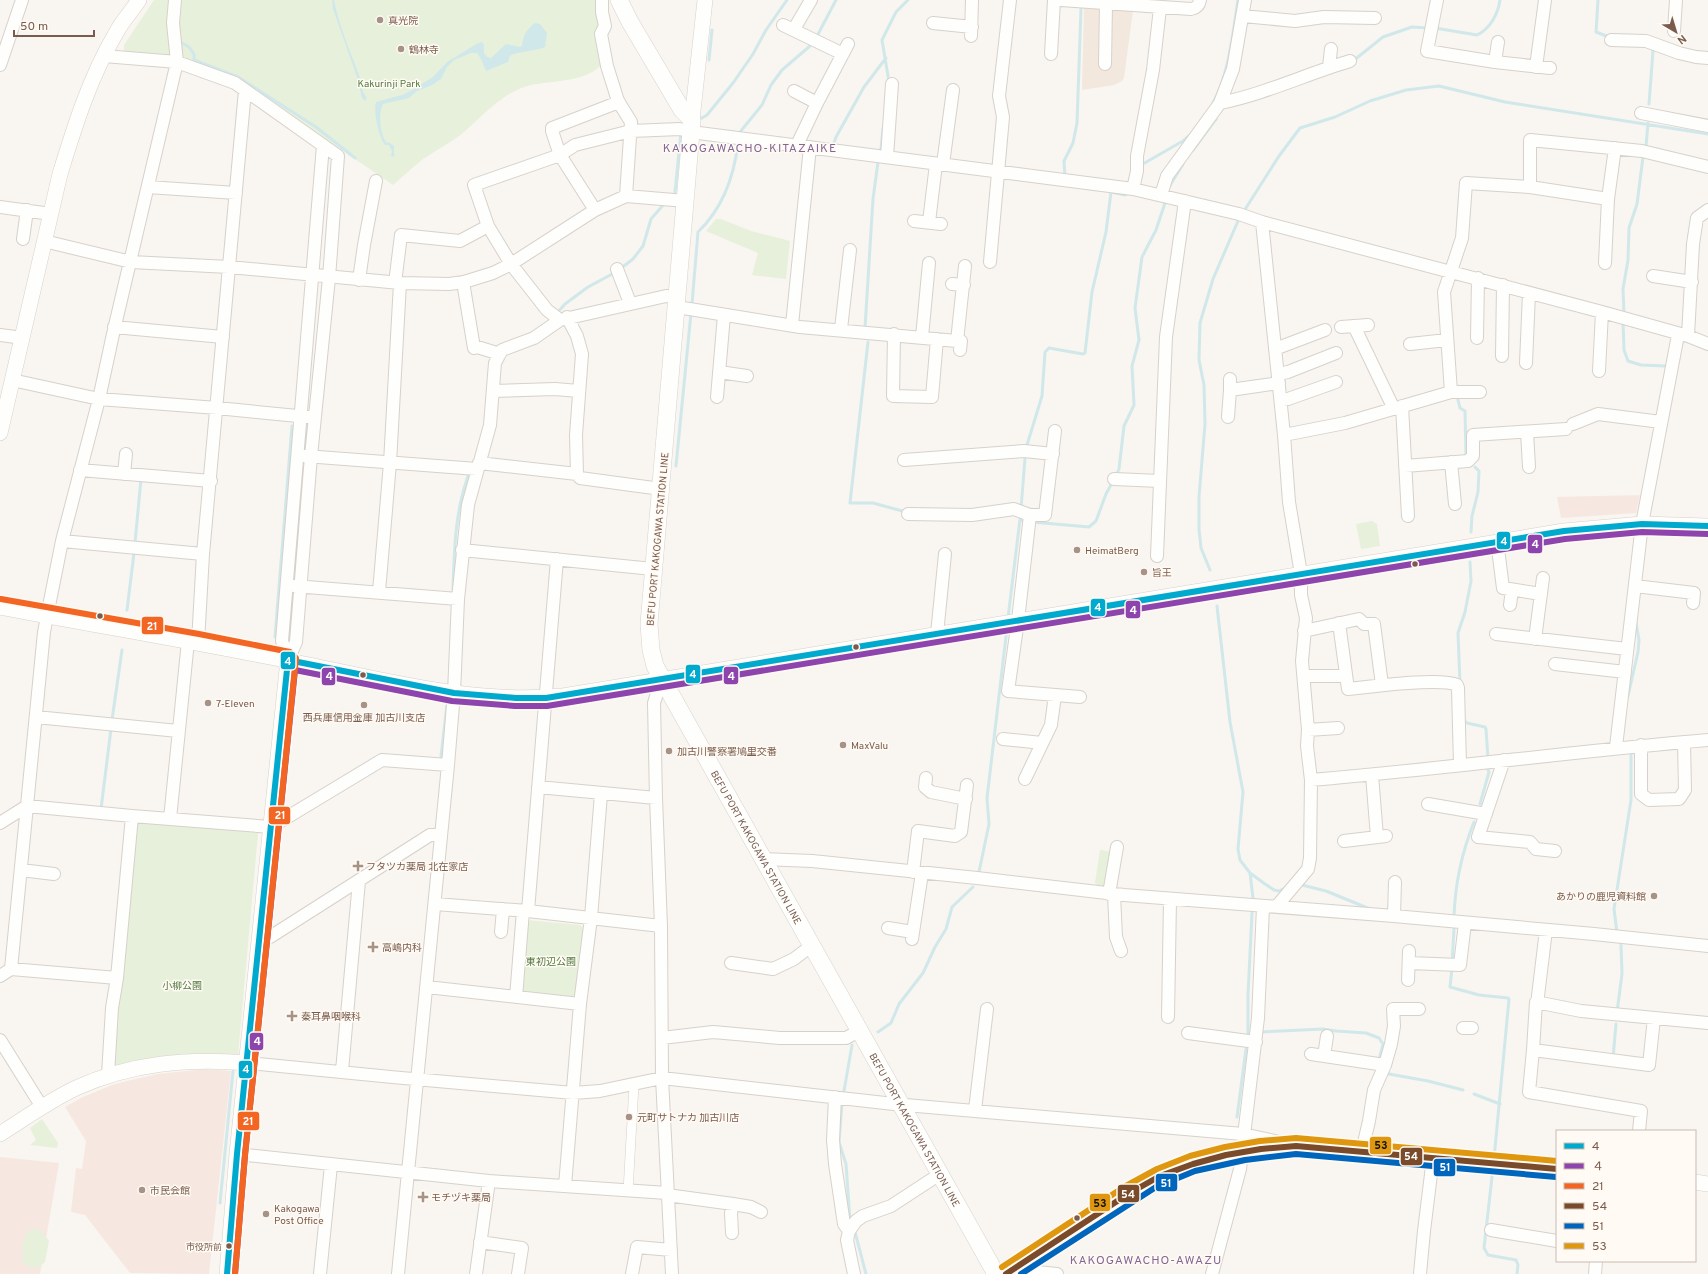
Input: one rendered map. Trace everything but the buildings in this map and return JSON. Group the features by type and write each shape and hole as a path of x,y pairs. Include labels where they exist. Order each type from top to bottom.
{"main road":[{"path":"620,0 630,22 692,126"},
{"name":"BEFU PORT KAKOGAWA STATION LINE","path":"692,126 661,489 652,569 649,624 654,661 762,859 996,1274"}],"street":[{"path":"1,58 22,0"},
{"path":"0,433 60,174 73,132 87,93 116,32 139,0"},
{"path":"11,969 44,632 62,541 99,399 114,327 134,262 151,188 177,62 173,24 175,0"},
{"path":"602,0 604,26 601,34 607,66 619,102 631,122 626,196"},
{"path":"692,126 705,0"},
{"path":"798,145 817,103 845,49 788,27 812,0"},
{"path":"933,23 971,32 972,0"},
{"path":"990,262 1003,117 999,96 1010,0"},
{"path":"1048,46 1054,0"},
{"path":"1061,0 1160,8 1196,8 1200,0"},
{"path":"1160,195 1167,176 1220,103 1233,69 1245,0"},
{"path":"1437,0 1427,51 1495,62 1550,68"},
{"path":"1536,67 1546,0"},
{"path":"1674,31 1676,0"},
{"path":"1105,64 1100,49 1106,4"},
{"path":"1133,189 1137,171 1137,156 1153,70 1160,8"},
{"path":"1243,16 1294,21 1324,17 1375,18"},
{"path":"1611,40 1646,42 1684,54 1708,58"},
{"path":"1495,62 1498,42"},
{"path":"1329,67 1330,49"},
{"path":"104,56 177,62 234,83 338,156 329,278 311,456 296,642 288,660 248,1063 237,1154 227,1274"},
{"path":"1220,103 1246,98 1350,60"},
{"path":"887,157 892,84"},
{"path":"170,819 178,731 193,641 211,481 245,90"},
{"path":"914,221 935,223 939,164 953,90"},
{"path":"794,91 817,103"},
{"path":"595,210 560,156 552,128 619,102"},
{"path":"1641,113 1708,126"},
{"path":"577,474 576,435 582,354 577,336 563,318 547,310 511,264 488,226 474,185 560,156 575,145 631,131 680,129 692,126 810,147 1133,189 1239,214 1262,222 1478,278 1602,312 1708,344"},
{"path":"1530,187 1530,140 1642,151 1708,167"},
{"path":"288,660 282,641 323,145"},
{"path":"792,325 810,147"},
{"path":"1605,263 1608,199 1615,148"},
{"path":"359,280 376,182"},
{"path":"1451,392 1444,292 1452,272 1462,238 1466,183 1530,187 1608,199"},
{"path":"151,188 236,193"},
{"path":"44,241 134,262 229,267 329,278 398,283 449,284 463,282 493,273 511,264 595,210 626,196 686,201"},
{"path":"1157,556 1166,337 1186,201"},
{"path":"0,207 51,214"},
{"path":"23,239 27,210"},
{"path":"1616,747 1627,649 1638,587 1642,524 1661,422 1683,336 1692,282 1689,243 1697,218 1708,210"},
{"path":"1262,222 1281,400 1289,502 1301,574 1301,595 1306,618 1302,660 1308,730 1307,746 1311,780 1310,858 1308,869 1276,907"},
{"path":"379,592 390,463 401,235 460,240 488,226"},
{"path":"841,330 850,250"},
{"path":"922,337 929,263"},
{"path":"398,1274 448,765 454,693 458,600 462,550 468,505 478,466 486,445 490,425 495,363 502,350 530,340 563,318 666,296 677,302 724,315 792,325 922,337 937,339 959,346 958,284 965,266"},
{"path":"617,269 630,303"},
{"path":"1653,276 1692,282"},
{"path":"1477,338 1478,278"},
{"path":"463,282 474,347 500,354"},
{"path":"1502,356 1503,285"},
{"path":"1523,355 1529,293"},
{"path":"1599,371 1602,312"},
{"path":"717,397 724,315"},
{"path":"1341,327 1368,325"},
{"path":"1354,326 1398,407 1405,466 1408,516"},
{"path":"114,327 223,337"},
{"path":"1275,349 1325,330"},
{"path":"894,334 893,396 932,397 937,339"},
{"path":"0,335 23,338"},
{"path":"1410,344 1447,340"},
{"path":"1228,417 1230,385 1278,379 1288,372 1336,353"},
{"path":"719,372 747,376"},
{"path":"12,380 99,399 217,408 315,418"},
{"path":"1281,400 1331,387"},
{"path":"493,391 555,389 579,391"},
{"path":"1284,435 1345,423 1451,392 1480,392"},
{"path":"1405,466 1469,460 1473,456 1473,436 1570,427 1598,414 1617,412 1661,422"},
{"path":"908,514 972,515 1014,509 1030,515 1045,515 1055,431"},
{"path":"1527,432 1529,467"},
{"path":"904,460 1024,451 1053,454"},
{"path":"124,474 126,454"},
{"path":"298,456 390,463 478,466 577,474 580,478 661,489"},
{"path":"1450,462 1455,504"},
{"path":"80,470 211,481"},
{"path":"1114,479 1160,481"},
{"path":"1030,515 1008,691 1080,697"},
{"path":"0,607 193,641 454,693 516,698 546,698 1564,530 1642,524 1708,526"},
{"path":"62,541 203,554"},
{"path":"1497,541 1503,588 1541,594"},
{"path":"462,550 652,569"},
{"path":"937,634 938,567 945,554"},
{"path":"516,997 538,787 557,559"},
{"path":"1535,639 1543,578"},
{"path":"287,585 458,600"},
{"path":"1638,587 1694,593 1693,603"},
{"path":"1510,605 1512,590"},
{"path":"1304,631 1339,624 1359,618 1364,624 1374,624 1382,685"},
{"path":"1339,624 1348,689 1382,685 1448,682 1457,685 1460,765"},
{"path":"1496,634 1627,649"},
{"path":"1555,664 1625,672"},
{"path":"1304,676 1346,676"},
{"path":"662,678 654,702 661,926 662,1078 672,1274"},
{"path":"1025,779 1051,725 1056,695"},
{"path":"36,717 178,731"},
{"path":"1308,730 1338,728"},
{"path":"1003,739 1042,743"},
{"path":"1311,780 1372,775 1616,747 1708,740"},
{"path":"1641,745 1640,794 1648,800 1679,799 1685,790 1684,742"},
{"path":"0,823 27,806 271,827 382,760 448,765"},
{"path":"1504,760 1478,837 1531,838 1536,849 1555,851"},
{"path":"1344,841 1382,837 1372,775"},
{"path":"926,778 925,787 931,792 966,799"},
{"path":"888,928 912,936 917,872 918,831 956,836 962,832 968,785"},
{"path":"538,787 656,798"},
{"path":"565,1186 580,1004 592,918 601,794"},
{"path":"1428,804 1447,802 1486,814"},
{"path":"108,1075 112,1008 117,978 132,816"},
{"path":"260,936 270,937 430,835 441,835"},
{"path":"1117,846 1112,894 1116,937 1121,951"},
{"path":"762,859 917,872 1170,900 1394,916 1708,946"},
{"path":"21,870 54,874"},
{"path":"342,1071 358,881"},
{"path":"1394,916 1395,882"},
{"path":"1168,1017 1163,984 1170,900"},
{"path":"434,904 526,911 661,926"},
{"path":"1212,1274 1240,1169 1243,1134 1256,1042 1263,907"},
{"path":"501,932 504,909"},
{"path":"1408,980 1409,957 1460,964 1465,923"},
{"path":"1538,996 1546,930"},
{"path":"738,961 774,969 794,959 811,946"},
{"path":"0,976 11,969 117,978"},
{"path":"427,987 580,1004"},
{"path":"1639,1130 1641,1111 1529,1092 1534,1050 1536,1002 1580,1011 1708,1023"},
{"path":"1362,1151 1374,1090 1386,1065 1392,1044 1394,1026 1393,1008 1419,1009"},
{"path":"975,1110 987,1009"},
{"path":"1534,1050 1649,1065 1654,1018"},
{"path":"662,1038 713,1032 780,1038 846,1038 859,1031"},
{"path":"1188,1033 1256,1042"},
{"path":"1324,1056 1327,1036"},
{"path":"0,1040 42,1106"},
{"path":"1311,1054 1386,1065"},
{"path":"0,1134 42,1106 75,1089 108,1075 142,1066 177,1061 200,1060 342,1071 417,1080 573,1093 600,1091 662,1078 900,1104 1243,1134 1296,1146"},
{"path":"628,1191 634,1085"},
{"path":"835,1097 833,1140 835,1164 844,1224 852,1226"},
{"path":"1006,1274 1118,1200 1159,1177 1205,1160 1242,1151 1296,1146 1556,1169"},
{"path":"237,1154 489,1181 667,1194 751,1207 761,1212"},
{"path":"1420,1274 1433,1158"},
{"path":"320,1274 331,1165"},
{"path":"854,1274 847,1240 852,1226 863,1216 891,1206 940,1174"},
{"path":"476,1274 489,1181"},
{"path":"1696,1182 1708,1184"},
{"path":"732,1233 731,1212 733,1204"},
{"path":"1491,1230 1556,1241"},
{"path":"480,1242 522,1248 518,1274"},
{"path":"632,1274 637,1247 671,1250"},
{"path":"1595,1274 1596,1262"},
{"path":"1022,1264 1026,1271 1058,1274"}],"shaded area":[{"path":"1084,8 1133,10 1124,78 1122,81 1114,85 1082,90"},
{"path":"1640,495 1636,513 1561,518 1557,497"},
{"path":"205,1069 231,1071 209,1274 130,1273 85,1215 71,1212 76,1168 82,1169 86,1141 65,1107 81,1098 112,1085 158,1074"},
{"path":"0,1157 59,1163 40,1274 0,1274"}],"green space":[{"path":"154,0 171,0 173,58 124,52 124,45"},
{"name":"Kakurinji Park","path":"178,0 597,0 598,36 602,64 595,70 578,78 531,85 510,93 492,106 459,136 423,159 393,185 238,79 191,62 178,52"},
{"path":"716,219 721,219 751,231 790,241 786,279 752,275 758,253 706,231"},
{"path":"1372,521 1377,524 1380,546 1361,549 1356,524"},
{"name":"小柳公園","path":"141,822 258,833 238,1055 116,1068 112,1065 136,825"},
{"path":"1100,850 1114,852 1109,888 1099,888 1095,883"},
{"name":"東初辺公園","path":"526,920 580,925 583,928 577,997 572,1000 520,995"},
{"path":"42,1119 58,1143 57,1148 30,1145 36,1140 30,1128"},
{"path":"35,1229 41,1231 49,1241 45,1262 39,1267 31,1268 22,1261 23,1247 27,1233 30,1230"}],"water":[{"path":"332,0 334,0 342,29 367,98 365,101 362,98 357,77 333,9"},
{"path":"535,23 540,24 547,33 545,47 512,55 510,56 508,62 486,71 477,53 471,53 454,60 447,67 441,79 432,85 417,91 409,98 383,104 380,118 381,129 386,142 394,146 394,157 391,156 392,151 389,145 385,145 379,130 375,111 376,102 402,95 412,90 433,77 447,62 478,43 482,42 484,45 484,53 487,57 491,58 506,44 520,47 522,46 523,39 529,28"}],"waterway":[{"path":"697,121 707,115 733,83 753,54 766,30 787,0"},
{"path":"816,38 836,0"},
{"path":"889,82 882,40 896,12 908,0"},
{"path":"1213,103 1227,66 1238,0"},
{"path":"1435,28 1477,35 1486,29 1493,20 1500,0"},
{"path":"1598,0 1596,32 1609,37"},
{"path":"1065,177 1064,161 1073,143 1077,123 1081,9"},
{"path":"1353,61 1383,37 1412,27 1429,28"},
{"path":"709,60 712,30"},
{"path":"179,39 180,42 189,47 194,54 194,60 238,77 316,127 355,158"},
{"path":"740,132 762,105 771,85 782,70 810,46"},
{"path":"1649,104 1652,48"},
{"path":"833,146 836,137 864,87 886,58"},
{"path":"1244,211 1279,156 1300,128 1335,117 1370,101 1406,90 1439,86 1505,102 1708,134"},
{"path":"1193,150 1216,119"},
{"path":"1646,146 1648,123"},
{"path":"878,152 881,149 883,129"},
{"path":"675,192 681,132"},
{"path":"1141,165 1183,141 1190,135"},
{"path":"692,304 698,232 714,213 726,191 734,168 738,143"},
{"path":"1624,314 1623,289 1628,260 1629,228 1637,204 1643,157"},
{"path":"865,328 873,199 878,162"},
{"path":"1169,187 1183,164"},
{"path":"1027,445 1042,396 1045,352 1049,348 1083,354 1085,353 1092,292 1106,232 1111,192 1125,195 1129,193"},
{"path":"1116,476 1119,469 1124,426 1134,405 1132,366 1139,340 1135,308 1142,257 1156,230 1166,200"},
{"path":"620,269 633,259 643,246 651,219 664,204"},
{"path":"1210,570 1201,548 1199,529 1199,497 1205,424 1204,385 1199,360 1200,323 1213,279 1238,221"},
{"path":"557,313 565,304 588,287 616,272"},
{"path":"676,466 691,313"},
{"path":"1623,322 1624,350 1628,361 1641,365 1665,366"},
{"path":"868,342 850,503 873,503 906,512"},
{"path":"1457,396 1460,408 1465,411 1466,455"},
{"path":"275,637 292,426"},
{"path":"1021,509 1025,458"},
{"path":"1471,532 1472,516 1478,492 1479,471 1475,467"},
{"path":"453,591 458,515 470,471"},
{"path":"135,543 141,479"},
{"path":"1032,522 1089,527 1096,521 1106,494 1113,481"},
{"path":"1008,618 1020,519"},
{"path":"1020,520 1026,521"},
{"path":"127,610 134,553"},
{"path":"1460,683 1458,633 1465,612 1471,581 1470,562"},
{"path":"1217,606 1230,722 1243,792 1238,849 1240,860 1250,873 1253,898"},
{"path":"1628,696 1638,652 1639,640 1636,623"},
{"path":"979,872 989,824 987,798 1007,628"},
{"path":"112,720 122,650"},
{"path":"441,756 447,705"},
{"path":"1463,720 1467,723 1485,727 1488,759"},
{"path":"101,809 111,729"},
{"path":"1617,933 1614,909 1631,800 1631,754"},
{"path":"1480,804 1489,772 1487,767"},
{"path":"1452,917 1454,917 1460,868 1474,822"},
{"path":"1250,873 1274,890 1279,891 1287,887"},
{"path":"1302,885 1326,891 1370,909"},
{"path":"878,1032 891,1023 899,1004 923,973 935,947 946,929 952,907 973,887"},
{"path":"1248,1036 1248,995 1252,913"},
{"path":"1452,963 1454,929"},
{"path":"1617,1012 1622,974 1621,945"},
{"path":"1452,968 1450,987 1479,995 1509,999 1494,1159"},
{"path":"1613,1058 1616,1024"},
{"path":"1261,1032 1323,1029 1366,1033 1379,1038 1383,1044 1380,1056"},
{"path":"844,1091 852,1045"},
{"path":"1237,1117 1246,1049"},
{"path":"220,1203 233,1071"},
{"path":"1389,1074 1428,1081 1463,1090"},
{"path":"1474,1094 1500,1104"},
{"path":"842,1103 839,1142 846,1164 850,1221"},
{"path":"1493,1168 1484,1248 1488,1255 1516,1260 1518,1265 1517,1274"},
{"path":"855,1232 866,1274"}],"transit line":[{"name":"4","path":"227,1274 237,1154 288,660 454,693 516,698 546,698 1564,531 1642,524 1708,526"},
{"name":"４","path":"235,1274 245,1155 295,670 452,701 515,706 547,706 1565,539 1642,532 1708,534"},
{"name":"21","path":"1,599 199,634 290,652 296,658 245,1155 235,1274"},
{"name":"53","path":"1002,1267 1124,1187 1157,1169 1190,1156 1225,1147 1260,1141 1296,1138 1556,1161"},
{"name":"54","path":"1006,1274 1128,1194 1160,1176 1193,1164 1226,1155 1261,1149 1296,1146 1556,1169"},
{"name":"51","path":"1021,1274 1156,1187 1195,1171 1245,1160 1296,1154 1556,1177"}],"place":[{"name":"真光院","path":"380,20"},
{"name":"鶴林寺","path":"401,49"},
{"name":"HeimatBerg","path":"1077,550"},
{"name":"旨王","path":"1144,572"},
{"name":"7-Eleven","path":"208,703"},
{"name":"西兵庫信用金庫 加古川支店","path":"364,705"},
{"name":"MaxValu","path":"843,745"},
{"name":"加古川警察署鳩里交番","path":"669,751"},
{"name":"フタツカ薬局 北在家店","path":"358,866"},
{"name":"あかりの鹿児資料館","path":"1654,896"},
{"name":"高嶋内科","path":"373,947"},
{"name":"秦耳鼻咽喉科","path":"292,1016"},
{"name":"元町サトナカ 加古川店","path":"629,1117"},
{"name":"市民会館","path":"142,1190"},
{"name":"モチヅキ薬局","path":"423,1197"},
{"name":"Kakogawa Post Office","path":"266,1214"},
{"name":"市役所前","path":"229,1246"}],"district":[{"name":"KAKOGAWACHO-KITAZAIKE","path":"750,148"},
{"name":"KAKOGAWACHO-AWAZU","path":"1146,1260"}]}
